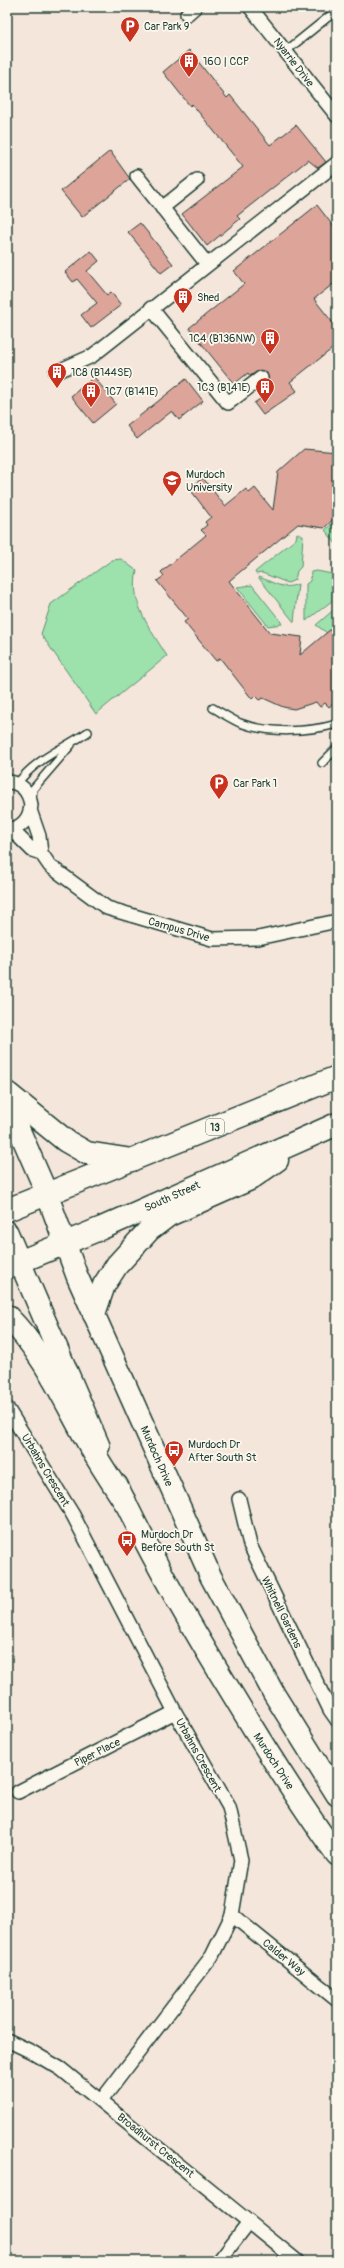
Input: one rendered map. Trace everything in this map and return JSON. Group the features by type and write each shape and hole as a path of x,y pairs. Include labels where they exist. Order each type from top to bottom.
{"highway":[{"name":"13","path":"7,1210 337,1077"},
{"path":"7,1093 66,1141 87,1153 132,1160"},
{"name":"South Street","path":"14,1264 337,1124"},
{"path":"94,1314 104,1285 117,1265 149,1230 169,1214 250,1179 312,1134"},
{"path":"7,1316 24,1333 44,1361 97,1459 125,1502"}],"main road":[{"name":"Murdoch Drive","path":"7,1102 47,1194 64,1243 94,1314 211,1577 274,1694 337,1794"},
{"name":"Murdoch Drive","path":"7,1232 14,1264 101,1452 167,1585 258,1737 337,1855"}],"street":[{"name":"Nyarrie Drive","path":"250,7 337,116"},
{"path":"56,372 92,356 337,163"},
{"path":"136,176 207,264"},
{"path":"162,208 197,180"},
{"path":"151,308 228,403 260,378"},
{"path":"12,783 25,790 39,836 41,853"},
{"path":"9,829 26,820 31,807"},
{"name":"Campus Drive","path":"9,829 32,850 41,853 50,866 107,908 212,939 258,938 337,921"},
{"name":"Urbahns Crescent","path":"7,1408 73,1515 175,1712 229,1807 241,1860 232,1915 212,1956 101,2101"},
{"name":"Whitnell Gardens","path":"240,1499 250,1545 330,1710 337,1720"},
{"name":"Piper Place","path":"18,1792 175,1712"},
{"name":"Calder Way","path":"232,1915 337,2000"},
{"name":"Broadhurst Crescent","path":"7,2040 32,2052 61,2069 297,2261"},
{"path":"219,2261 249,2222"}],"lane":[{"path":"286,51 337,10"},
{"path":"213,708 241,723 269,728 307,730 337,724"},
{"path":"12,783 44,757 88,732"},
{"path":"31,807 33,789 73,741"},
{"path":"322,763 337,748"}],"green space":[{"path":"336,520 337,521 337,545 325,530"},
{"path":"297,533 303,536 301,567 297,571 295,580 288,583 262,573 256,574 255,572 296,539"},
{"path":"121,559 137,571 135,583 139,605 148,626 167,656 96,714 41,634 51,604 112,560"},
{"path":"317,571 337,575 337,597 306,621 306,584 310,581 311,572"},
{"path":"258,577 282,586 292,586 298,584 294,622"},
{"path":"252,585 282,624 268,626 237,587"},
{"path":"337,607 337,624 327,633 316,625"}],"building":[{"path":"189,50 227,98 230,95 270,145 296,125 326,162 318,168 308,160 237,216 240,219 207,246 182,214 243,167 192,104 190,106 163,72"},
{"path":"110,151 130,179 82,217 61,191"},
{"path":"317,205 337,231 337,281 314,299 337,328 337,345 290,382 297,391 263,415 254,403 265,396 260,389 268,381 267,373 260,370 250,376 248,373 234,384 189,328 244,284 234,271"},
{"path":"140,223 173,264 161,273 128,232"},
{"path":"91,251 99,261 87,271 107,295 111,292 121,305 91,328 81,315 97,303 77,279 73,282 65,272"},
{"path":"94,377 116,404 93,423 71,396"},
{"path":"186,379 203,401 179,420 172,411 137,439 127,426"},
{"path":"304,449 337,452 337,516 324,528 298,524 229,581 270,633 302,637 300,655 337,624 337,700 329,707 325,703 320,707 316,702 294,709 283,707 263,698 259,700 255,696 252,699 220,658 216,661 184,622 188,619 157,581 164,576 161,572 206,535 201,530 207,525 205,522 211,517 189,488 203,478 225,506 246,489 249,493 255,488 273,510 278,472"}],"place":[{"name":"Car Park 9","path":"130,43"},
{"name":"160 | CCP","path":"189,78"},
{"name":"Shed","path":"183,314"},
{"name":"1C4 (B136NW)","path":"270,355"},
{"name":"1C8 (B144SE)","path":"57,389"},
{"name":"1C3 (B141E)","path":"265,404"},
{"name":"1C7 (B141E)","path":"91,408"},
{"name":"Murdoch University","path":"172,497"},
{"name":"Car Park 1","path":"219,800"},
{"name":"Murdoch Dr After South St","path":"174,1467"},
{"name":"Murdoch Dr Before South St","path":"127,1557"}]}
